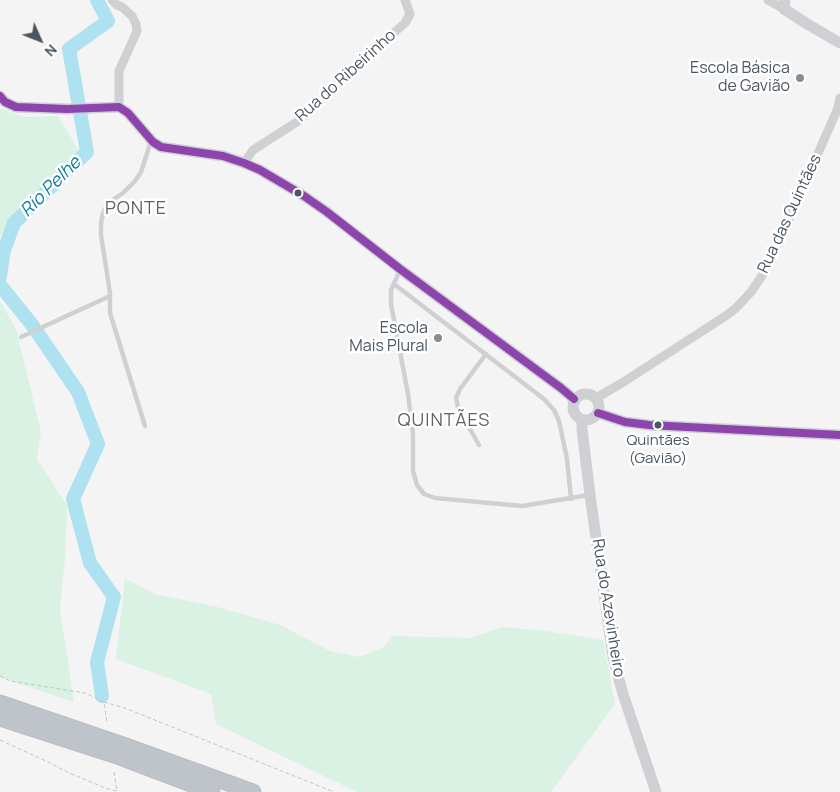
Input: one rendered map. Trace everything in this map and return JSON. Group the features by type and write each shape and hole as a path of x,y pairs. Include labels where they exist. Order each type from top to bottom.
{"highway":[{"path":"0,703 253,792"},
{"path":"0,718 120,757 212,792"}],"street":[{"path":"112,0 132,16 137,31 119,71 119,107"},
{"name":"Rua do Ribeirinho","path":"244,163 253,150 300,120 344,76 405,23 410,14 405,0"},
{"path":"768,0 784,4 800,20 840,43"},
{"path":"0,96 5,102 16,107 68,109 119,107 128,113 151,139 162,147 223,156 260,170 327,212 574,399"},
{"name":"Rua das Quintães","path":"596,398 726,315 736,308 751,292 763,274 786,226 838,108 840,98"},
{"path":"585,393 596,398 599,405 598,413 591,419 582,420 576,416 573,410 573,403 577,396 585,393"},
{"path":"598,413 625,422 649,425 840,435"},
{"name":"Rua do Azevinheiro","path":"582,420 590,495 613,657 622,694 656,792"}],"lane":[{"path":"144,426 110,313 110,296 101,223 102,212 108,203 123,193 141,172 151,139"},
{"path":"400,268 391,290 392,304 408,394 413,434 413,471 417,485 424,494 435,498 522,506 590,495"},
{"path":"394,284 544,399 554,410 559,421 567,459 571,499"},
{"path":"21,337 110,296"},
{"path":"479,445 458,408 456,398 460,389 486,354"}],"path":[{"path":"0,676 10,681 85,693 334,792"},
{"path":"104,702 107,723"},
{"path":"0,740 67,772 118,792 114,772"}],"green space":[{"path":"0,108 23,117 58,116 79,151 12,217 0,237"},
{"path":"0,301 16,329 41,432 37,459 67,506 65,558 60,608 74,702 0,677"},
{"path":"125,578 154,594 217,607 280,625 330,651 359,657 384,647 393,636 471,638 502,627 546,631 603,640 615,704 551,792 357,792 216,724 211,694 116,659"}],"waterway":[{"name":"Rio Pelhe","path":"0,276 4,250 14,223 87,152 69,49 108,21 97,0"},
{"name":"Rio Pelhe","path":"0,285 33,326"},
{"name":"Rio Pelhe","path":"37,332 78,392 98,444 73,499 90,563 114,597 97,662 102,696"}],"transit line":[{"path":"0,96 5,102 16,107 67,109 119,107 128,113 153,142 161,147 223,156 260,170 327,212 574,399"},
{"path":"598,413 625,422 649,425 840,435"}],"place":[{"name":"Escola Básica de Gavião","path":"800,78"},
{"name":"Escola Mais Plural","path":"438,338"},
{"name":"Quintães (Gavião)","path":"658,425"}],"district":[{"name":"PONTE","path":"136,209"},
{"name":"QUINTÃES","path":"444,421"}]}
